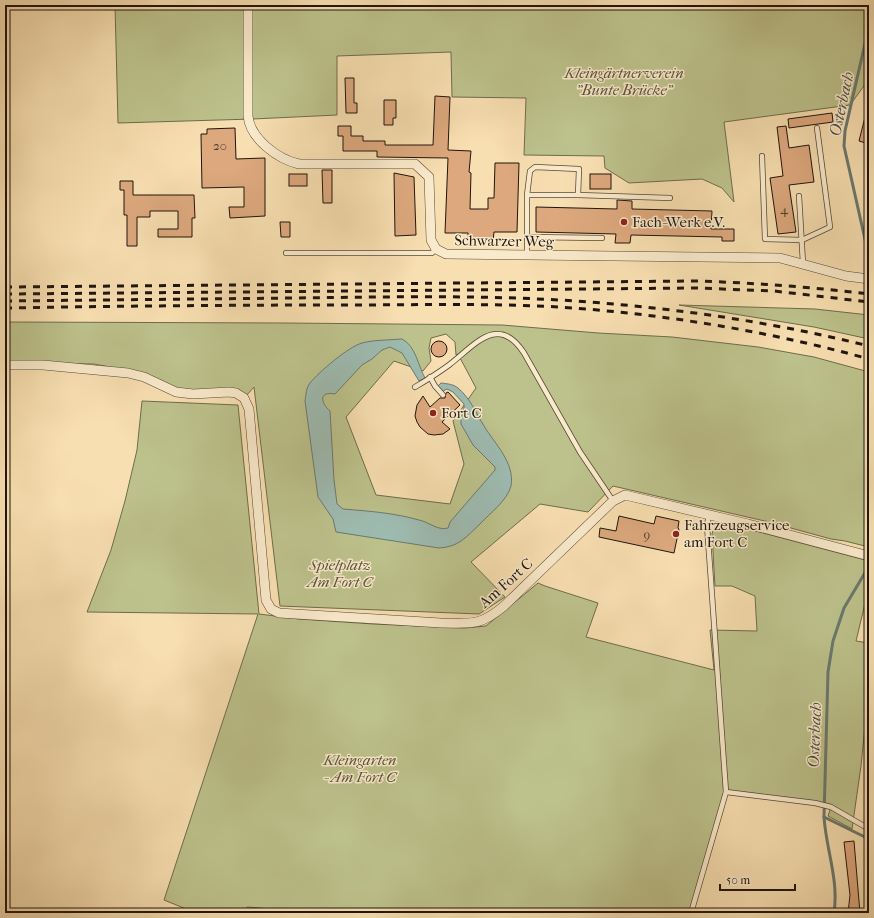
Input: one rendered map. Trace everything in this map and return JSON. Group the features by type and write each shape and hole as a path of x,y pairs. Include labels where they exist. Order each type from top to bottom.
{"street":[{"name":"Schwarzer Weg","path":"248,5 248,123 251,130 273,152 291,162 299,164 415,164 429,177 431,240 436,249 446,254 780,258 803,263 820,269 869,279"},
{"name":"Am Fort C","path":"5,365 43,365 128,373 144,377 176,392 193,394 236,393 241,395 249,409 266,600 271,609 279,613 441,623 465,624 481,622 504,606 613,501"},
{"path":"613,501 625,495 869,556"}],"lane":[{"path":"762,156 765,239 802,240 830,227 817,128"},
{"path":"527,255 530,171 535,167 579,169 578,196"},
{"path":"528,195 670,198"},
{"path":"799,196 803,263"},
{"path":"527,237 602,238"},
{"path":"286,253 432,253 436,249"},
{"path":"415,387 449,365 481,338 496,334 512,338 517,342 524,353 580,452 613,501"},
{"path":"429,378 443,395"},
{"path":"691,913 726,792 707,525 709,515"},
{"path":"726,792 815,803 831,807 869,829"}],"green space":[{"name":"Kleingärtnerverein \"Bunte Brücke\"","path":"115,5 869,5 869,79 850,105 724,122 734,202 722,188 702,179 629,183 605,168 604,156 524,155 526,98 452,97 451,52 337,56 337,115 118,123"},
{"path":"679,305 815,309 869,315 869,339 814,327"},
{"name":"Spielplatz Am Fort C","path":"5,322 502,325 598,333 672,337 758,347 814,357 869,372 869,547 613,486 588,512 540,504 471,562 505,597 479,614 280,606 254,387 246,396 176,390 137,372 94,364 5,363","holes":["446,334 455,342 456,355 458,354 476,388 453,421 464,464 450,504 376,495 346,417 394,361 423,371 431,361 429,348 431,338"]},
{"name":"Kleingarten - Am Fort C","path":"142,401 238,405 259,614 299,619 373,624 465,628 486,626 538,583 598,603 586,637 714,670 710,630 757,631 755,596 732,586 715,586 712,534 714,528 718,524 729,524 869,561 869,587 856,641 869,643 869,705 867,706 861,766 852,829 828,816 831,807 726,792 692,913 320,913 247,907 244,913 196,913 164,900 258,614 87,612 111,550 125,501 137,450"}],"water":[{"path":"402,339 411,346 414,351 425,378 419,381 402,353 390,347 382,350 362,365 335,394 326,394 323,398 324,404 330,411 337,504 343,509 401,516 423,521 444,529 448,528 450,522 495,470 495,467 473,445 461,424 464,404 453,392 447,389 443,391 438,386 441,383 450,384 458,388 469,401 503,454 510,469 511,478 511,486 506,497 470,533 452,546 439,548 336,532 333,519 318,497 305,401 306,392 309,385 314,378 334,360 356,345 371,341"}],"building":[{"path":"345,78 354,78 354,103 357,103 357,113 346,113"},
{"path":"435,96 450,97 448,150 471,151 469,172 471,173 470,209 488,209 488,198 494,198 495,163 519,163 517,232 494,232 493,241 468,241 468,233 445,233 448,158 377,157 377,151 343,151 343,136 338,136 338,126 351,126 351,136 363,136 363,141 385,141 385,145 433,145"},
{"path":"384,100 396,100 396,118 393,118 393,125 384,125"},
{"path":"832,113 833,122 789,128 788,119"},
{"path":"866,113 869,113 869,144 859,141"},
{"path":"786,126 789,148 809,145 814,182 789,185 796,232 778,234 770,178 783,176 777,127"},
{"path":"235,128 236,159 265,158 265,216 230,218 229,207 244,207 244,187 202,188 201,134 207,134 207,129"},
{"path":"322,170 332,170 332,203 323,203"},
{"path":"394,173 414,177 416,235 395,236"},
{"path":"289,174 307,174 307,186 289,186"},
{"path":"590,174 611,174 611,189 590,189"},
{"path":"120,181 133,181 133,195 194,195 195,218 192,218 192,237 158,237 158,229 178,229 178,211 150,211 150,217 137,217 137,246 127,246 127,215 124,215 124,190 120,190"},
{"name":"Fach-Werk e.V.","path":"617,200 632,201 632,209 712,211 711,229 734,229 734,241 722,241 722,237 631,235 630,243 615,243 616,234 536,232 536,207 617,209"},
{"path":"280,222 290,222 290,237 281,237"},
{"path":"439,341 445,343 447,349 445,355 439,357 433,355 431,349 433,343"},
{"name":"Fort C","path":"448,392 460,405 442,422 450,429 443,434 428,434 417,422 415,416 417,405 423,396 430,407 440,398 445,398 446,393"},
{"path":"619,516 654,524 656,516 679,521 679,529 674,553 599,537 600,528 616,531"},
{"path":"854,841 860,913 848,913 850,895 844,842"}],"waterway":[{"name":"Osterbach","path":"869,26 845,131 844,146 869,257"},
{"name":"Osterbach","path":"834,913 834,877 824,817 828,672 833,641 844,608 869,566"},
{"path":"824,817 869,839"}],"railway":[{"path":"5,287 698,281 826,289 869,294"},
{"path":"5,294 697,288 774,291 869,302"},
{"path":"5,301 426,297 492,297 559,300 637,306 715,316 793,329 869,346"},
{"path":"5,308 450,304 559,307 638,314 716,325 793,340 869,359"}],"place":[{"name":"Fach-Werk e.V.","path":"624,222"},
{"name":"Fort C","path":"433,413"},
{"name":"Fahrzeugservice am Fort C","path":"676,534"}]}
